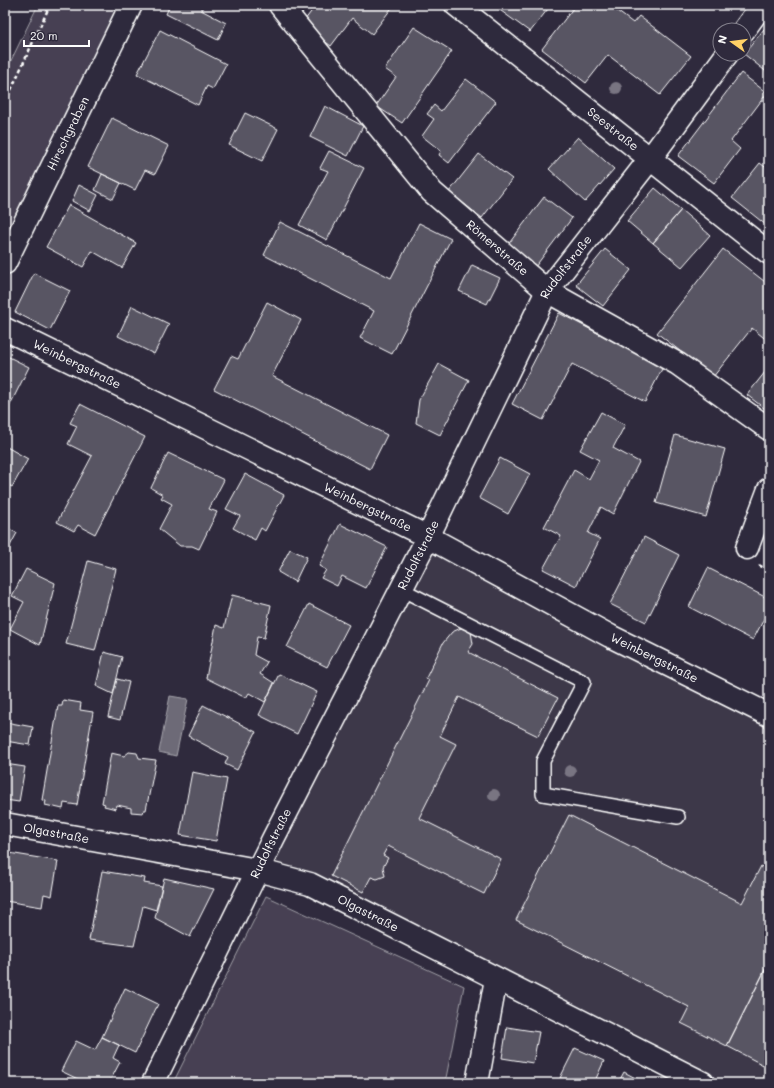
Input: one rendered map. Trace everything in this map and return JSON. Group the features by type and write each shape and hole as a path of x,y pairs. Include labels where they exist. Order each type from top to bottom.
{"street":[{"name":"Hirschgraben","path":"5,263 131,5"},
{"name":"Römerstraße","path":"280,5 432,192 547,291 678,364 769,429"},
{"name":"Seestraße","path":"456,5 769,253"},
{"path":"750,22 762,5"},
{"name":"Rudolfstraße","path":"153,1083 257,870 428,537 547,291 650,159 721,62"},
{"name":"Weinbergstraße","path":"5,329 428,537 610,636 769,715"},
{"path":"747,548 769,489"},
{"name":"Olgastraße","path":"5,824 257,870 310,884 703,1083"},
{"path":"477,1083 496,979"}],"lane":[{"path":"401,589 584,682 543,761 543,794 678,817"}],"path":[{"path":"5,103 50,5"}],"shaded area":[{"path":"38,5 124,5 5,250 5,73"},
{"path":"428,537 769,715 769,1083 703,1083 257,870"},
{"path":"170,696 188,699 176,756 159,752"},
{"path":"266,896 464,986 445,1083 173,1083"}],"building":[{"path":"170,5 204,5 201,10 226,23 218,40 166,14"},
{"path":"316,5 394,5 372,34 352,18 331,46 302,24"},
{"path":"499,5 551,5 530,32 497,8"},
{"path":"572,5 609,5 633,23 639,16 691,56 660,95 608,55 586,83 542,49 574,7"},
{"path":"414,27 452,51 402,123 376,106 396,77 385,69"},
{"path":"764,29 769,33 769,74 752,60 752,44"},
{"path":"160,30 226,64 213,89 207,86 198,105 137,74"},
{"path":"741,73 767,93 731,141 740,149 714,183 678,156"},
{"path":"466,79 496,102 449,163 439,155 441,151 422,136 434,119 427,114 434,105 441,111"},
{"path":"325,106 363,126 348,156 310,137"},
{"path":"245,113 278,129 262,161 229,145"},
{"path":"112,118 169,146 155,174 145,170 135,190 88,167"},
{"path":"578,137 614,169 585,202 549,169"},
{"path":"329,151 364,168 327,240 299,225 328,171 320,168"},
{"path":"479,154 512,179 482,218 449,192"},
{"path":"760,163 769,170 769,221 766,225 732,198"},
{"path":"102,174 121,183 113,199 95,190"},
{"path":"79,185 98,195 90,211 72,201"},
{"path":"655,188 681,210 653,243 627,221"},
{"path":"544,197 572,218 535,267 507,246"},
{"path":"69,205 136,243 122,268 92,251 83,267 46,247"},
{"path":"681,210 710,235 682,267 653,243"},
{"path":"280,222 391,278 419,223 451,239 392,354 360,338 374,311 264,255"},
{"path":"605,249 631,270 603,306 576,285"},
{"path":"723,249 769,285 769,342 752,328 713,377 657,333"},
{"path":"472,265 500,278 487,304 459,291"},
{"path":"34,273 70,291 50,330 15,312"},
{"path":"267,302 301,320 272,376 387,435 370,469 214,389 231,356 238,359"},
{"path":"132,306 169,324 154,354 118,336"},
{"path":"559,313 663,367 645,402 572,364 543,420 512,404"},
{"path":"5,355 29,367 9,407 5,405"},
{"path":"439,364 469,380 440,435 416,423 419,400"},
{"path":"769,367 769,412 747,395"},
{"path":"80,404 145,437 95,534 78,525 74,531 57,522 92,456 68,444 77,426 70,423"},
{"path":"601,412 625,425 613,448 639,462 613,514 601,507 588,533 600,539 576,586 543,569 561,536 544,527 574,470 589,479 599,460 580,450"},
{"path":"675,435 725,449 706,517 656,503"},
{"path":"5,446 28,459 12,487 5,483"},
{"path":"168,453 224,480 209,509 217,512 199,549 192,546 180,546 159,529 172,504 161,498 163,495 151,488"},
{"path":"500,458 530,474 508,514 479,498"},
{"path":"245,474 284,495 265,531 261,528 255,540 233,528 240,516 226,509"},
{"path":"340,524 387,547 366,588 342,576 337,586 321,578 326,570 319,566"},
{"path":"5,527 17,533 5,555"},
{"path":"644,537 679,555 646,622 610,604"},
{"path":"290,549 307,557 295,582 278,572"},
{"path":"88,561 116,569 95,651 66,644"},
{"path":"708,568 769,599 769,609 753,640 689,607"},
{"path":"26,569 55,583 40,645 10,629 24,602 12,596"},
{"path":"232,595 271,605 264,638 257,637 254,655 267,662 260,674 274,683 265,702 249,693 246,698 206,678 216,625 224,628"},
{"path":"309,604 349,625 327,667 287,647"},
{"path":"461,628 471,632 473,644 468,652 558,698 538,736 459,697 440,736 456,744 419,818 501,859 484,894 388,846 383,855 388,858 383,867 385,876 377,879 371,877 363,892 331,876 429,680 426,678 443,643 452,632"},
{"path":"104,652 122,657 113,694 96,686"},
{"path":"279,674 317,692 297,734 259,715"},
{"path":"117,679 129,682 120,720 108,717"},
{"path":"63,700 81,703 80,710 93,712 77,805 64,803 63,809 45,805 46,801 42,800 58,706 62,706"},
{"path":"203,705 256,732 237,770 225,764 228,757 188,736"},
{"path":"5,722 33,727 30,745 5,741"},
{"path":"129,752 137,753 139,758 156,760 146,810 144,810 143,813 131,812 131,808 117,805 116,809 104,806 105,804 102,803 111,753 124,756"},
{"path":"5,764 25,767 19,802 5,800"},
{"path":"192,772 227,779 216,841 180,835"},
{"path":"569,815 742,903 761,866 769,870 769,962 727,1046 681,1023 689,1007 516,920"},
{"path":"9,853 58,861 52,896 44,894 42,907 5,901 5,860 8,861"},
{"path":"102,871 145,878 144,883 162,886 156,910 143,906 134,946 89,940"},
{"path":"164,878 214,889 190,937 155,918"},
{"path":"769,962 769,1068 727,1046"},
{"path":"125,988 158,1004 135,1053 102,1037"},
{"path":"507,1027 539,1032 533,1063 502,1058"},
{"path":"102,1037 119,1045 113,1058 120,1062 109,1083 86,1083 61,1071 76,1041 95,1050"},
{"path":"575,1048 604,1061 594,1083 570,1083 560,1078"},
{"path":"624,1072 645,1083 618,1083"}]}
